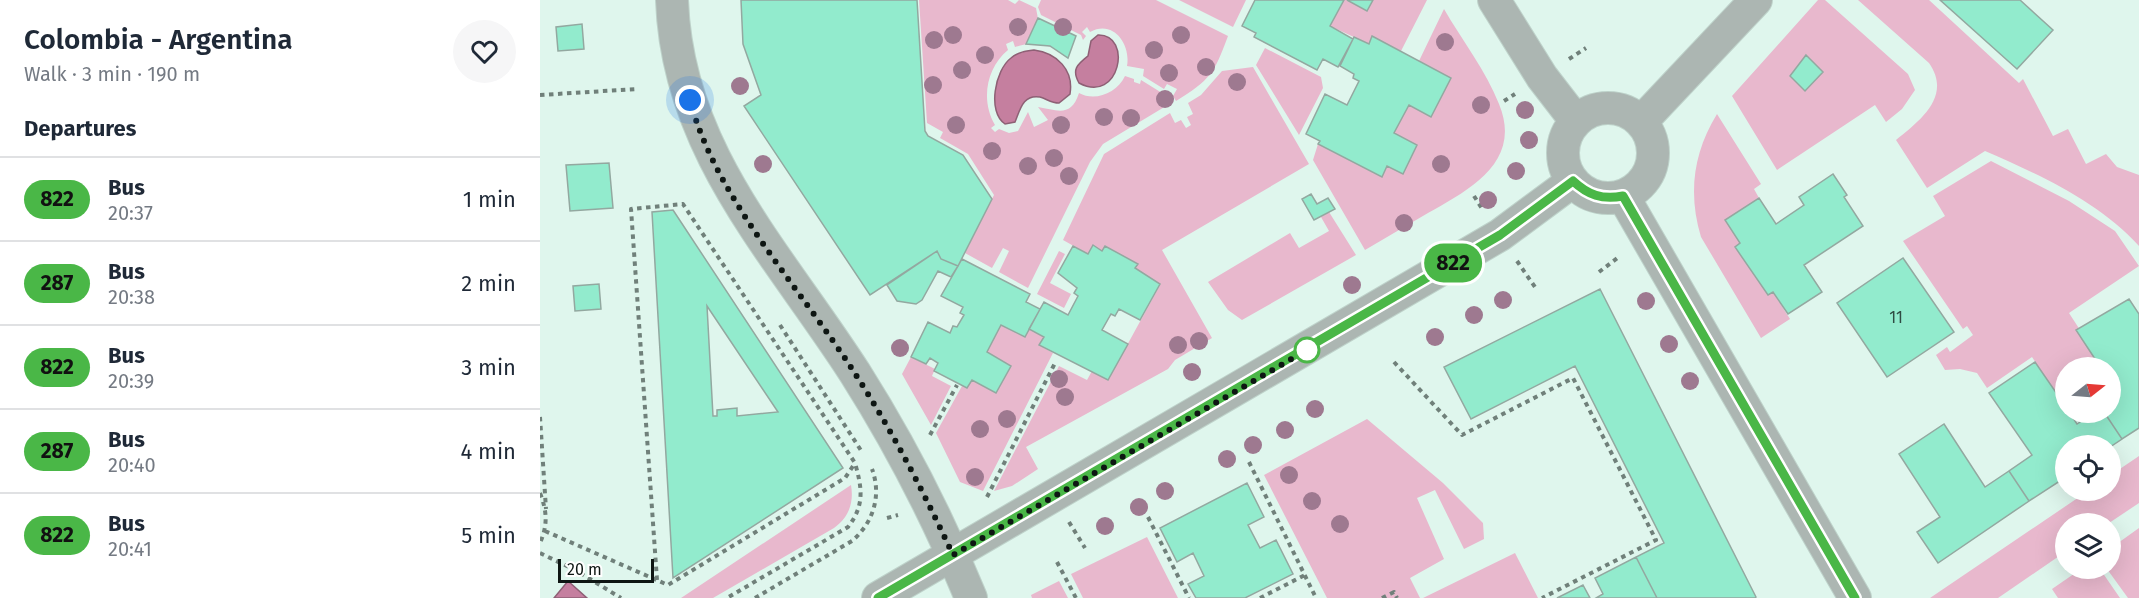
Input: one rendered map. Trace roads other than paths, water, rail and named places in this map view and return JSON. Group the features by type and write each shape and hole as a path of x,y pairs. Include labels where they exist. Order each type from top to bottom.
{"street":[{"path":"672,0 675,26 692,107 713,159 736,201 873,402 953,555 971,598"},
{"path":"1494,0 1542,77 1576,121"},
{"path":"1641,122 1756,0"},
{"path":"1609,107 1623,110 1641,122 1652,142 1653,157 1649,171 1641,184 1623,196 1598,197 1584,191 1573,181 1565,168 1563,153 1565,139 1576,121 1594,110 1609,107"},
{"path":"878,598 1500,235 1573,181"},
{"path":"1623,196 1855,598"}]}
